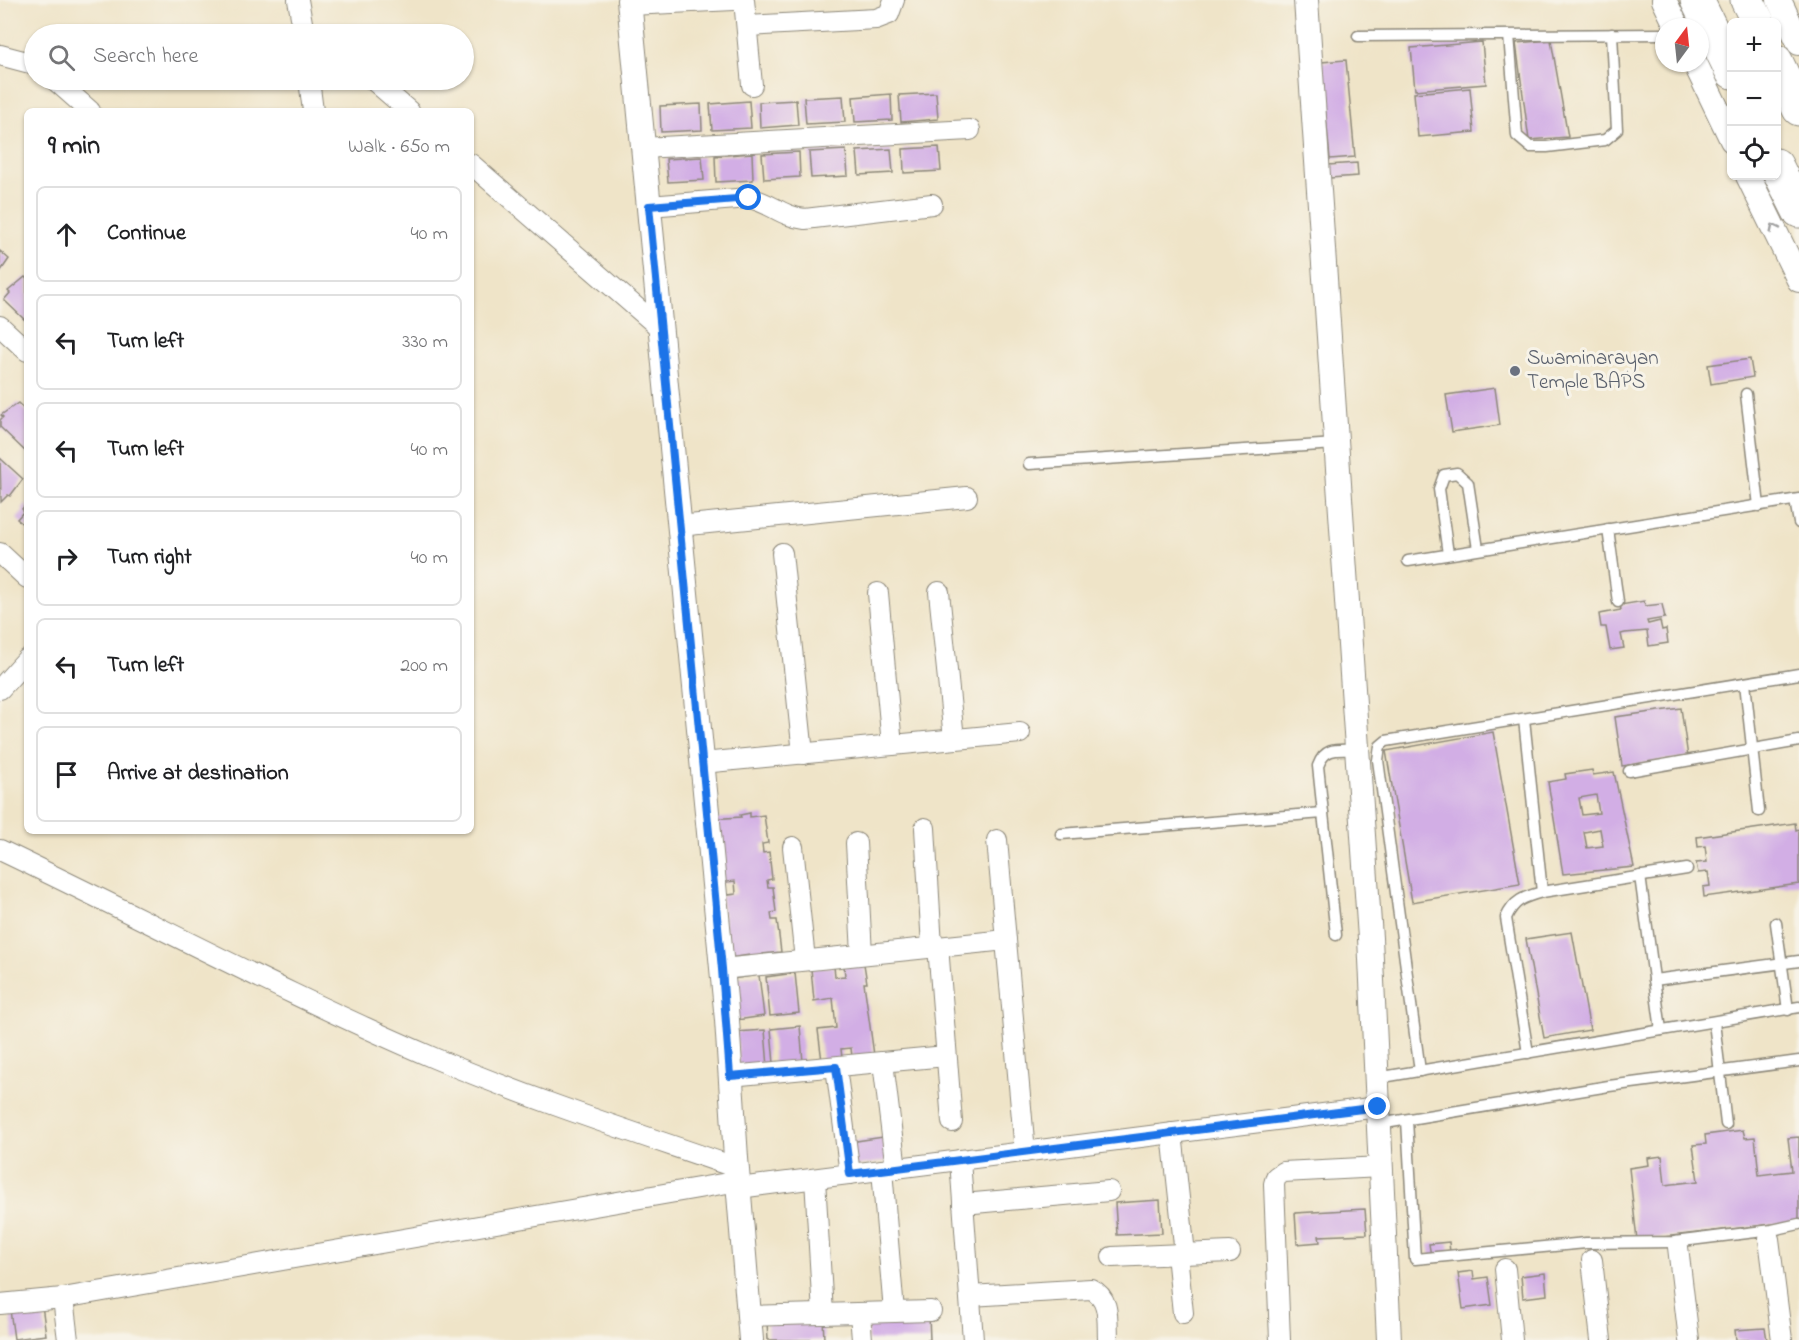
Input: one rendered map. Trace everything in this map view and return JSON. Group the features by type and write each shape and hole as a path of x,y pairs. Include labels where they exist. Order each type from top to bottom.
{"highway":[{"path":"1697,0 1727,64"},
{"path":"1747,0 1756,18"},
{"path":"1781,72 1799,109"},
{"path":"1781,175 1799,211"}],"street":[{"path":"298,0 302,24"},
{"path":"735,0 630,2 722,969 750,1328 823,1314 931,1311"},
{"path":"744,0 752,85"},
{"path":"747,26 876,19 889,14 894,0"},
{"path":"1306,0 1357,750 1377,1078 1389,1340"},
{"path":"1664,0 1673,18"},
{"path":"1779,0 1797,31"},
{"path":"0,55 24,61"},
{"path":"1699,72 1727,131"},
{"path":"66,90 87,108"},
{"path":"310,90 313,108"},
{"path":"385,90 406,108"},
{"path":"643,148 970,130"},
{"path":"474,168 660,328"},
{"path":"1750,180 1799,280"},
{"path":"649,206 749,198 762,201 790,217 805,219 932,204"},
{"path":"0,326 24,348"},
{"path":"680,526 967,497"},
{"path":"0,552 24,575"},
{"path":"782,553 803,754"},
{"path":"939,592 954,740"},
{"path":"878,593 892,745"},
{"path":"0,689 24,662"},
{"path":"702,763 1020,733"},
{"path":"926,828 934,947 952,1122"},
{"path":"997,840 1025,1152"},
{"path":"856,843 862,954"},
{"path":"793,847 805,960"},
{"path":"0,850 303,998 434,1058 738,1179"},
{"path":"722,969 1006,940"},
{"path":"730,1076 946,1056"},
{"path":"883,1062 894,1312"},
{"path":"836,1067 850,1174"},
{"path":"0,1304 63,1298 738,1179 815,1179 1172,1133 1378,1116"},
{"path":"1172,1133 1183,1313"},
{"path":"960,1160 973,1340"},
{"path":"1280,1340 1274,1184 1276,1177 1283,1172 1381,1167"},
{"path":"815,1179 823,1314"},
{"path":"963,1204 1109,1191"},
{"path":"1769,1239 1782,1340"},
{"path":"1678,1247 1689,1340"},
{"path":"1112,1257 1230,1252"},
{"path":"1592,1260 1601,1340"},
{"path":"1505,1269 1512,1340"},
{"path":"970,1296 1091,1289 1104,1298 1108,1340"},
{"path":"63,1298 68,1340"},
{"path":"860,1313 862,1340"}],"lane":[{"path":"1509,35 1517,136 1530,147 1547,147 1605,140 1617,130 1612,34"},
{"path":"1358,36 1655,34"},
{"path":"1746,394 1759,506"},
{"path":"1029,464 1336,444"},
{"path":"1448,554 1438,489 1444,475 1457,472 1468,483 1478,549"},
{"path":"1408,561 1797,500 1799,523"},
{"path":"1608,529 1618,602"},
{"path":"1420,1071 1378,752 1380,746 1386,741 1799,674"},
{"path":"1745,683 1759,811"},
{"path":"1524,719 1542,892"},
{"path":"1629,771 1799,741"},
{"path":"1335,935 1318,766 1321,757 1329,751 1357,750"},
{"path":"1061,834 1323,813"},
{"path":"1528,1053 1506,918 1511,906 1520,898 1542,892 1687,869"},
{"path":"1640,876 1661,1030"},
{"path":"1377,1078 1793,1008 1781,964 1776,923"},
{"path":"1654,980 1799,961"},
{"path":"1714,1022 1726,1124"},
{"path":"1378,1116 1407,1119 1609,1086 1799,1061"},
{"path":"1407,1119 1414,1259 1586,1243 1674,1242 1772,1230 1799,1224"}],"building":[{"path":"1551,40 1568,137 1529,140 1516,43"},
{"path":"1482,42 1486,84 1415,90 1411,48"},
{"path":"1346,60 1355,157 1330,159 1321,62"},
{"path":"1470,88 1474,132 1418,137 1414,93"},
{"path":"936,93 938,119 901,122 899,95"},
{"path":"891,94 892,120 855,122 853,97"},
{"path":"843,96 845,122 806,124 804,98"},
{"path":"796,100 798,125 760,128 759,102"},
{"path":"749,101 751,128 712,130 710,104"},
{"path":"701,104 702,130 661,132 660,106"},
{"path":"939,147 941,171 904,173 903,149"},
{"path":"891,149 893,173 859,175 857,151"},
{"path":"846,150 848,176 811,178 809,152"},
{"path":"799,152 800,177 764,179 762,154"},
{"path":"752,153 753,180 716,182 715,156"},
{"path":"702,157 704,180 668,182 666,159"},
{"path":"1357,163 1358,176 1330,178 1328,165"},
{"path":"0,251 9,259 0,272"},
{"path":"24,278 24,319 4,300 10,293 8,291"},
{"path":"1750,359 1753,377 1711,384 1708,365"},
{"path":"1495,388 1500,425 1452,432 1446,395"},
{"path":"18,403 24,409 24,450 0,427 0,420 3,417 1,415"},
{"path":"0,458 23,479 10,496 8,495 1,502"},
{"path":"24,511 24,525 17,519"},
{"path":"1644,601 1645,606 1662,604 1665,618 1647,621 1648,624 1660,621 1662,630 1666,629 1668,643 1649,646 1647,631 1625,633 1621,634 1624,648 1610,650 1606,627 1601,627 1599,614 1621,610 1620,605"},
{"path":"1681,708 1688,757 1622,766 1615,717"},
{"path":"1493,732 1520,884 1412,902 1386,751"},
{"path":"1592,770 1593,775 1614,772 1634,867 1563,874 1548,782 1566,779 1565,774","holes":["1596,795 1599,813 1582,815 1579,798","1600,829 1603,846 1587,848 1584,832"]},
{"path":"750,813 750,817 764,815 768,843 762,844 763,853 769,852 772,879 767,880 768,887 773,887 776,912 771,913 772,920 777,920 781,952 763,954 763,957 749,958 749,955 729,958 721,896 736,894 735,881 719,883 710,819 741,817 740,815"},
{"path":"1795,823 1796,830 1799,829 1799,884 1704,897 1703,887 1710,886 1708,872 1698,873 1696,863 1707,862 1705,846 1698,847 1697,837"},
{"path":"1572,932 1590,1030 1544,1038 1526,939"},
{"path":"864,964 867,983 864,983 874,1055 852,1057 851,1048 841,1049 842,1058 822,1061 818,1030 836,1028 833,998 814,1001 811,969 834,966 835,977 845,976 844,966"},
{"path":"795,973 799,1013 770,1016 766,977"},
{"path":"759,975 764,1016 737,1020 732,979"},
{"path":"800,1026 803,1062 774,1064 771,1029"},
{"path":"765,1030 768,1067 740,1070 736,1032"},
{"path":"1743,1130 1745,1138 1755,1137 1759,1175 1792,1171 1788,1138 1799,1137 1799,1221 1637,1240 1629,1168 1649,1165 1648,1158 1662,1156 1665,1185 1698,1181 1693,1145 1706,1144 1705,1135"},
{"path":"883,1137 887,1161 854,1166 850,1142"},
{"path":"1160,1200 1162,1233 1117,1235 1115,1203"},
{"path":"1365,1209 1367,1234 1319,1236 1320,1242 1297,1244 1295,1213"},
{"path":"1449,1242 1450,1253 1431,1256 1429,1244"},
{"path":"1473,1271 1474,1279 1488,1277 1492,1305 1463,1309 1458,1273"},
{"path":"1545,1273 1547,1295 1523,1298 1521,1276"},
{"path":"42,1305 46,1335 14,1339 10,1310"},
{"path":"929,1316 930,1340 868,1340 867,1320"},
{"path":"823,1318 824,1340 768,1340 767,1321"},
{"path":"1765,1328 1767,1340 1736,1340 1735,1330"}],"place":[{"name":"Swaminarayan Temple BAPS","path":"1515,371"}],"route":[{"path":"749,198 649,206 727,1020 730,1076 836,1067 850,1174 1378,1107"}]}
